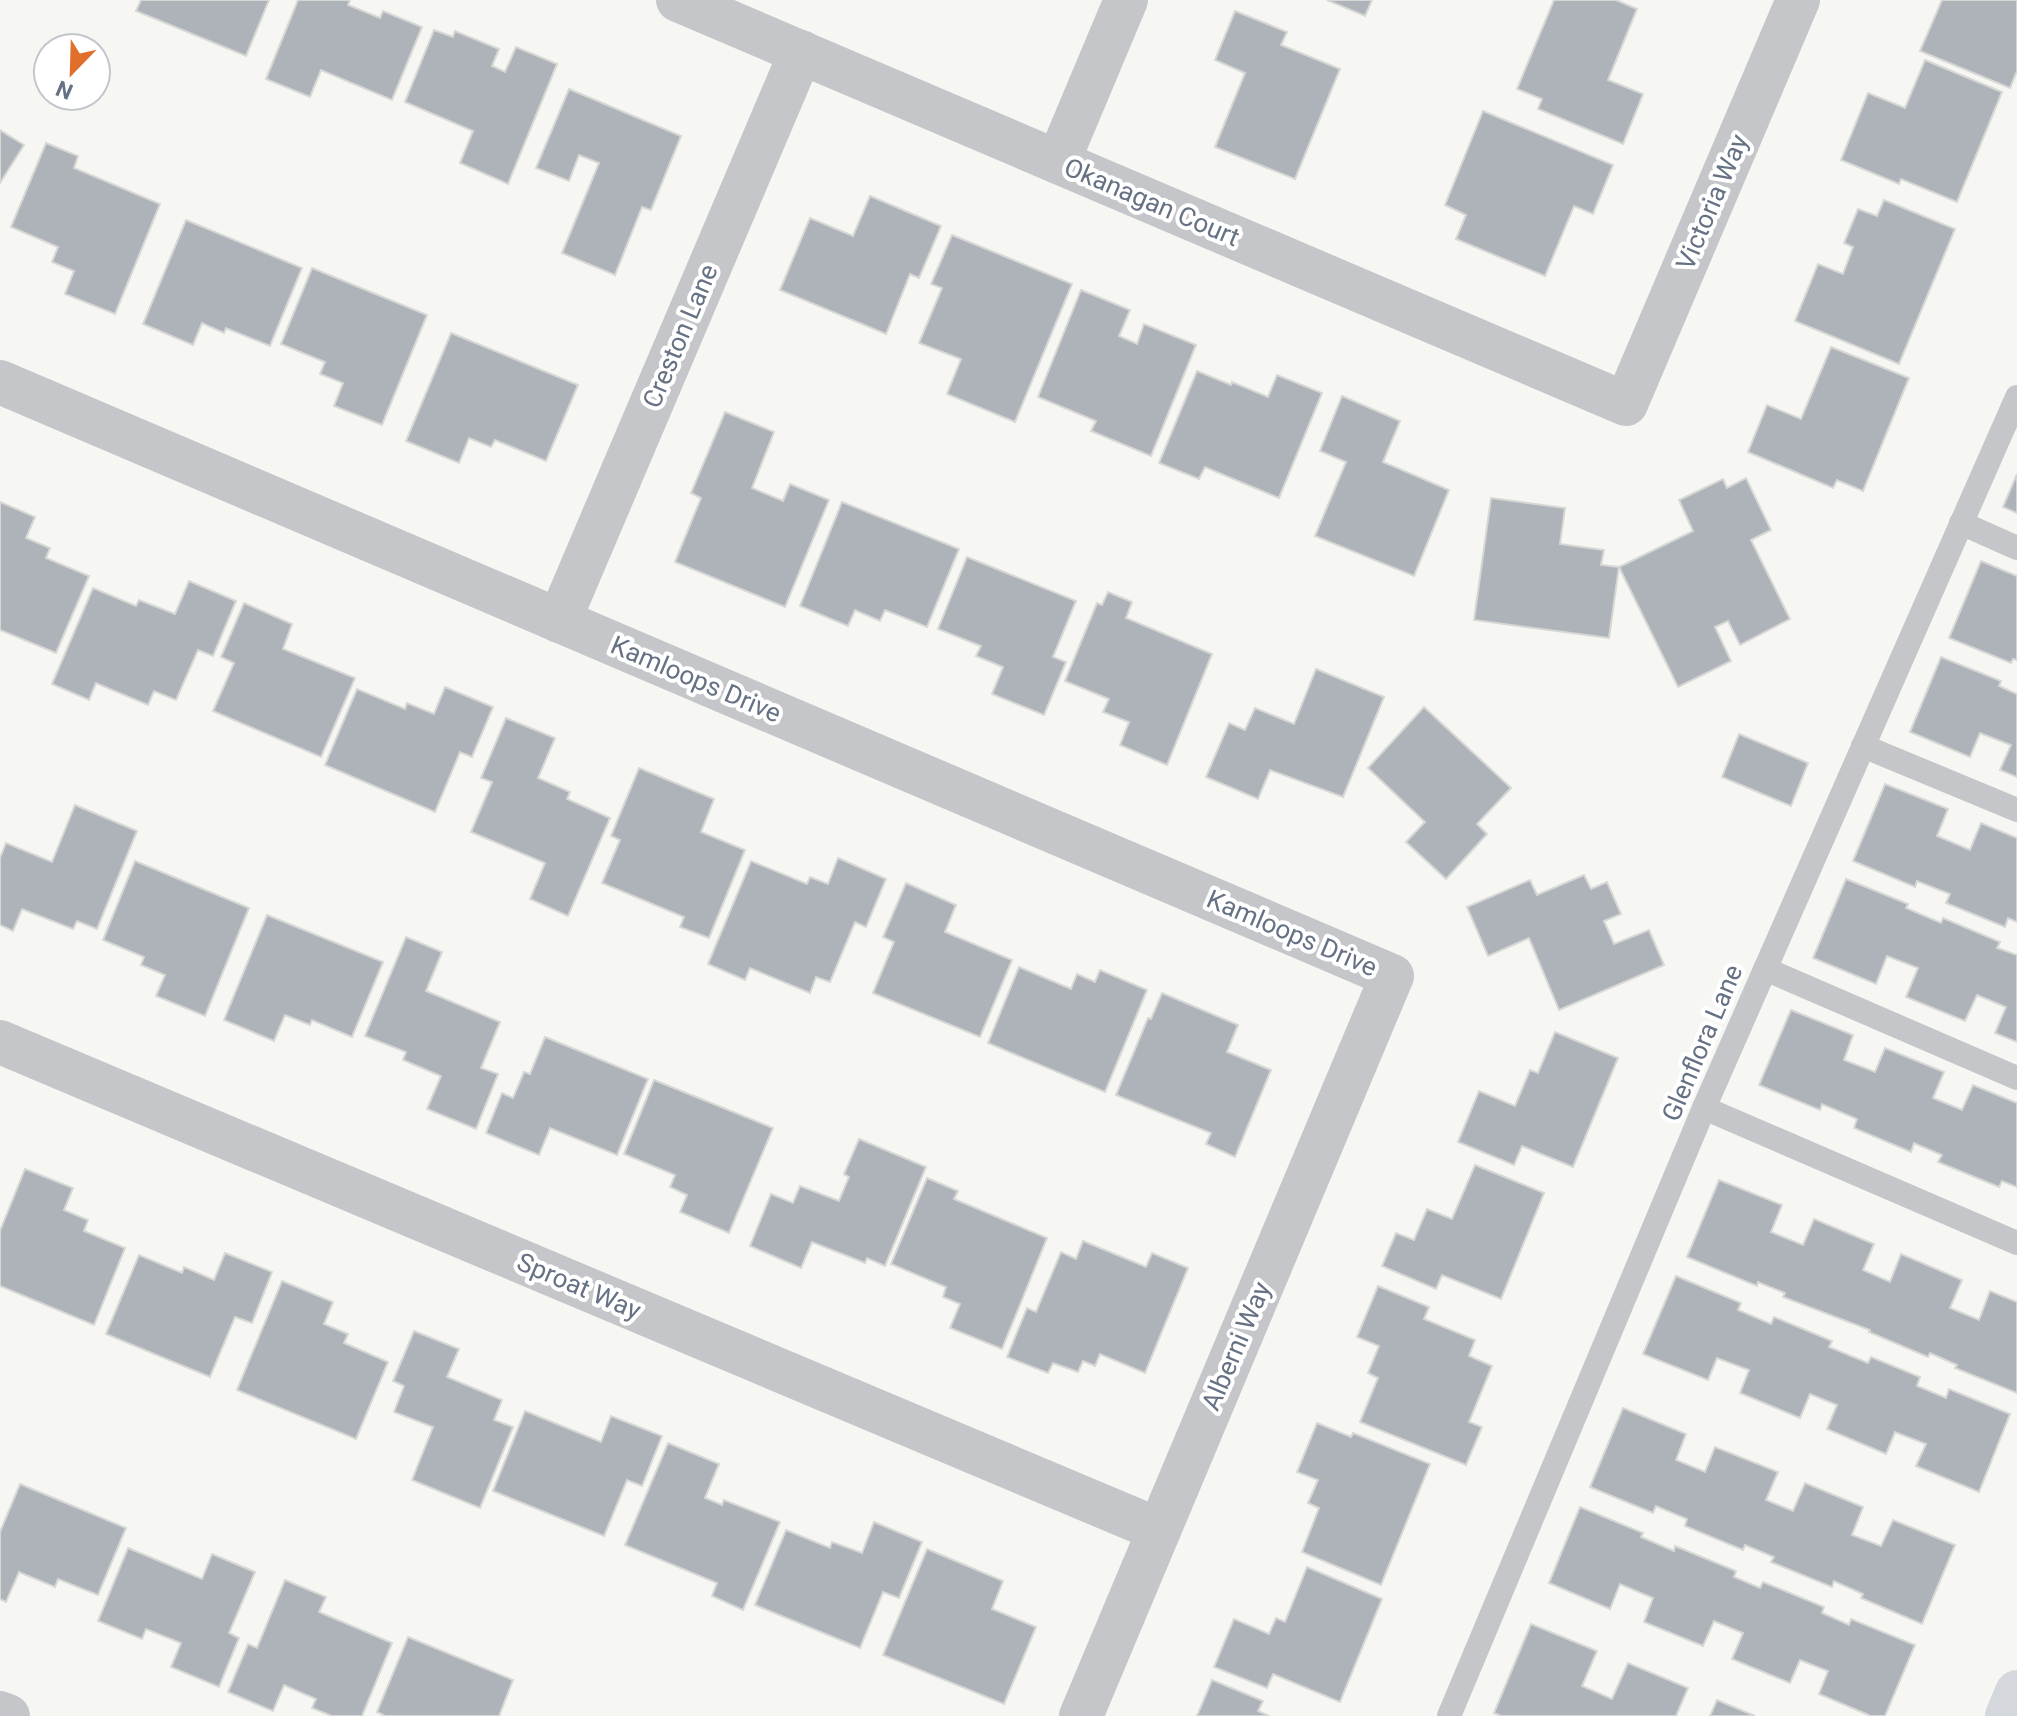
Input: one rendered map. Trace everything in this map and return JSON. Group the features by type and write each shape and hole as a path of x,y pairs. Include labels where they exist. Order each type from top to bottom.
{"main road":[{"path":"2007,1716 2017,1692"}],"street":[{"name":"Okanagan Court","path":"678,0 1626,404"},
{"path":"1058,162 1126,0"},
{"name":"Victoria Way","path":"1626,404 1798,0"},
{"name":"Creston Lane","path":"559,621 801,52"},
{"name":"Kamloops Drive","path":"0,382 1392,976"},
{"name":"Alberni Way","path":"1081,1716 1392,976"},
{"name":"Sproat Way","path":"0,1042 1159,1530"},
{"path":"0,1713 8,1716"}],"lane":[{"name":"Glenflora Lane","path":"1449,1716 1704,1108 2017,397"},
{"path":"1961,523 2017,548"},
{"path":"1863,746 2017,810"},
{"path":"1765,969 2017,1078"},
{"path":"1704,1108 2017,1243"}],"building":[{"path":"141,0 269,0 246,56 136,11"},
{"path":"298,0 350,0 348,5 380,18 383,11 422,27 392,100 321,70 310,97 266,79"},
{"path":"1327,0 1372,0 1365,16"},
{"path":"1554,0 1616,0 1637,9 1608,80 1643,94 1623,144 1538,109 1542,99 1517,89"},
{"path":"1942,0 2017,0 2017,71 2010,88 1920,51"},
{"path":"1235,11 1287,32 1281,45 1340,69 1295,179 1215,147 1245,73 1215,60"},
{"path":"434,30 453,37 455,31 499,49 492,66 505,72 516,47 557,64 508,184 460,163 473,131 405,102"},
{"path":"1925,60 2002,92 1957,202 1901,179 1899,184 1841,160 1868,93 1905,108"},
{"path":"569,89 681,136 651,210 642,207 615,275 562,253 599,163 579,155 569,181 536,168"},
{"path":"1483,111 1613,165 1593,214 1574,206 1545,276 1456,239 1466,215 1445,205"},
{"path":"0,130 24,145 0,183"},
{"path":"46,143 78,156 74,168 160,204 115,314 65,294 74,271 52,262 58,247 11,227"},
{"path":"870,196 941,226 919,278 910,274 886,334 780,290 810,218 853,236"},
{"path":"1884,200 1955,229 1899,364 1795,321 1818,264 1843,274 1853,247 1844,243 1858,209 1877,216"},
{"path":"186,220 302,268 270,346 226,328 224,333 202,323 193,345 143,324"},
{"path":"952,235 1072,284 1015,422 947,394 961,359 919,343 942,288 931,284"},
{"path":"312,268 427,315 382,425 334,406 343,383 320,374 325,362 281,344"},
{"path":"1081,290 1130,310 1119,336 1137,344 1144,324 1196,345 1151,456 1091,431 1096,421 1038,397"},
{"path":"451,333 578,385 546,461 495,440 491,447 469,438 459,463 406,441"},
{"path":"1831,347 1909,378 1863,491 1837,480 1833,488 1748,452 1767,405 1801,419"},
{"path":"1197,371 1268,397 1277,375 1322,393 1279,498 1205,467 1199,479 1159,463"},
{"path":"1342,396 1400,421 1383,462 1449,490 1414,576 1315,536 1346,462 1320,451"},
{"path":"725,412 774,432 752,488 783,501 790,484 829,500 785,607 675,562 701,498 691,493"},
{"path":"2017,474 2017,513 2003,507"},
{"path":"1746,478 1771,530 1751,540 1790,619 1740,645 1728,621 1715,627 1731,661 1678,687 1619,567 1693,531 1679,500 1723,479 1727,488"},
{"path":"1491,498 1565,508 1560,544 1604,550 1601,565 1619,567 1609,638 1474,620"},
{"path":"0,502 35,517 26,538 50,548 46,558 89,576 56,653 0,630"},
{"path":"842,502 959,549 927,627 885,610 880,621 855,610 848,626 800,606"},
{"path":"967,557 1076,601 1053,657 1066,662 1044,715 992,694 1003,667 976,656 981,646 938,629"},
{"path":"1981,561 2017,576 2017,660 2013,659 2011,663 1949,638"},
{"path":"189,581 236,601 213,656 198,650 176,700 154,691 148,705 96,683 89,700 52,684 93,588 136,606 139,600 175,614"},
{"path":"1108,592 1132,602 1126,618 1212,654 1167,765 1120,745 1129,722 1103,712 1109,699 1065,681 1097,603 1102,605"},
{"path":"244,603 292,624 283,649 355,678 321,757 213,711 234,663 221,657"},
{"path":"1941,657 2001,681 1999,686 2017,694 2017,777 2000,770 2011,745 1980,733 1970,757 1910,732"},
{"path":"1316,669 1384,697 1343,797 1270,770 1258,799 1206,777 1229,723 1245,730 1255,708 1294,724"},
{"path":"445,687 493,707 472,757 460,752 435,812 325,765 357,689 405,709 407,703 434,714"},
{"path":"1424,707 1511,788 1477,824 1487,834 1446,879 1406,842 1425,822 1368,768"},
{"path":"506,718 555,738 538,778 570,792 567,799 610,818 568,916 530,899 545,863 471,832 492,782 481,778"},
{"path":"1739,734 1808,763 1791,806 1722,777"},
{"path":"639,768 714,799 701,832 745,850 709,938 680,927 684,917 602,883 620,840 611,836"},
{"path":"1885,784 1948,809 1937,836 1970,850 1981,823 2017,838 2017,922 2008,918 2005,927 1946,903 1950,894 1917,881 1915,887 1853,861"},
{"path":"75,805 137,831 97,929 77,921 73,929 22,909 13,931 0,925 0,858 6,843 52,862"},
{"path":"838,858 886,879 866,927 855,922 830,982 816,977 810,993 750,968 745,980 708,964 751,861 807,884 810,877 828,884"},
{"path":"135,861 249,908 205,1016 156,996 165,975 141,965 144,957 103,940"},
{"path":"1584,875 1591,889 1607,882 1621,914 1604,921 1614,944 1649,930 1664,965 1559,1010 1529,938 1488,956 1467,907 1530,880 1537,895"},
{"path":"1846,879 1908,904 1906,908 1941,923 1943,918 2000,942 1997,948 2017,955 2017,1042 1995,1033 2006,1007 1977,995 1965,1021 1906,997 1918,968 1887,956 1876,984 1813,958"},
{"path":"906,883 956,905 945,932 1012,960 980,1037 873,993 894,942 883,937"},
{"path":"267,915 383,962 352,1037 312,1020 310,1025 285,1015 274,1041 224,1020"},
{"path":"406,937 442,952 426,991 500,1022 481,1068 498,1074 476,1129 427,1109 441,1076 403,1060 406,1052 365,1036"},
{"path":"1019,967 1071,989 1077,974 1095,982 1100,970 1147,990 1105,1092 988,1043"},
{"path":"1162,993 1238,1025 1227,1052 1271,1070 1235,1157 1206,1144 1211,1133 1116,1095 1148,1018 1151,1019"},
{"path":"1791,1010 1853,1035 1844,1060 1875,1072 1885,1048 1944,1072 1933,1098 1962,1110 1973,1085 2017,1103 2017,1187 2002,1181 1999,1187 1938,1162 1942,1155 1914,1143 1911,1152 1854,1128 1857,1119 1822,1104 1820,1110 1759,1085"},
{"path":"1555,1032 1618,1058 1573,1167 1522,1146 1514,1165 1458,1142 1479,1091 1515,1106 1530,1070 1538,1073"},
{"path":"545,1037 648,1079 617,1155 550,1128 539,1155 486,1133 502,1093 513,1098 524,1072 530,1074"},
{"path":"654,1080 773,1128 729,1233 680,1212 687,1195 670,1187 675,1175 624,1154"},
{"path":"859,1139 926,1167 885,1266 867,1258 865,1263 812,1242 801,1268 750,1246 771,1194 793,1203 800,1186 839,1201 849,1177 844,1174"},
{"path":"1475,1165 1544,1193 1501,1299 1442,1275 1436,1289 1382,1266 1396,1233 1414,1240 1427,1209 1452,1219"},
{"path":"25,1169 73,1188 64,1210 88,1220 84,1231 125,1248 94,1325 0,1286 0,1231"},
{"path":"927,1178 958,1191 954,1199 1047,1238 1002,1349 950,1328 960,1304 943,1297 946,1287 891,1264"},
{"path":"1719,1180 1782,1205 1771,1232 1803,1245 1814,1219 1874,1244 1863,1270 1890,1282 1901,1254 1962,1280 1950,1308 1979,1320 1990,1291 2017,1302 2017,1393 1955,1368 1957,1365 1930,1353 1928,1357 1870,1330 1783,1297 1785,1293 1758,1282 1757,1286 1687,1257"},
{"path":"1083,1241 1146,1267 1152,1253 1188,1268 1145,1373 1100,1354 1095,1366 1083,1361 1078,1372 1053,1363 1048,1373 1007,1357 1027,1308 1036,1312 1061,1252 1076,1259"},
{"path":"225,1253 272,1272 252,1323 235,1317 210,1377 106,1334 139,1255 182,1273 184,1267 214,1280"},
{"path":"1676,1276 1741,1303 1738,1310 1771,1324 1774,1317 1832,1341 1829,1347 1868,1363 1871,1357 1920,1377 1917,1386 1946,1398 1949,1389 2010,1414 1979,1492 1916,1466 1926,1444 1895,1432 1886,1454 1827,1429 1837,1405 1810,1394 1800,1418 1740,1393 1749,1370 1717,1358 1708,1380 1643,1354"},
{"path":"282,1281 333,1302 324,1324 348,1334 344,1343 388,1362 356,1439 237,1390"},
{"path":"1378,1286 1429,1307 1424,1319 1475,1340 1469,1356 1492,1366 1469,1422 1482,1427 1466,1465 1360,1422 1378,1378 1368,1373 1379,1346 1357,1337"},
{"path":"414,1331 459,1349 447,1377 502,1400 494,1420 513,1427 480,1508 412,1480 433,1427 394,1412 404,1386 393,1381"},
{"path":"1623,1408 1686,1434 1676,1460 1705,1472 1715,1447 1778,1472 1766,1500 1793,1511 1805,1483 1863,1507 1852,1535 1881,1546 1893,1520 1955,1545 1922,1624 1861,1598 1863,1594 1834,1581 1832,1587 1771,1562 1774,1557 1745,1545 1743,1550 1685,1526 1687,1519 1656,1506 1653,1513 1590,1487"},
{"path":"525,1411 601,1442 611,1416 662,1436 642,1486 627,1480 604,1536 493,1491"},
{"path":"1317,1423 1351,1437 1353,1433 1430,1464 1381,1585 1302,1552 1319,1508 1308,1503 1318,1480 1297,1472"},
{"path":"668,1443 719,1464 705,1498 722,1505 724,1500 780,1522 743,1610 712,1596 717,1583 625,1545"},
{"path":"20,1484 126,1528 98,1595 58,1579 55,1587 19,1572 6,1602 0,1599 0,1532"},
{"path":"1580,1507 1643,1533 1641,1537 1674,1551 1675,1546 1736,1571 1734,1577 1760,1588 1763,1582 1824,1607 1822,1613 1849,1625 1851,1619 1915,1645 1885,1716 1871,1716 1819,1694 1828,1671 1800,1660 1790,1683 1732,1659 1743,1633 1714,1621 1703,1646 1644,1622 1653,1598 1620,1584 1610,1609 1549,1583"},
{"path":"874,1522 922,1542 899,1598 883,1592 860,1648 755,1605 786,1530 830,1548 832,1542 862,1553"},
{"path":"128,1548 202,1579 212,1554 255,1572 229,1633 239,1638 219,1687 171,1667 181,1643 146,1629 142,1639 98,1621"},
{"path":"927,1549 1003,1581 992,1609 1036,1627 1004,1704 883,1655"},
{"path":"1307,1567 1382,1599 1340,1702 1273,1674 1267,1688 1214,1667 1234,1619 1269,1634 1276,1618 1285,1622"},
{"path":"285,1580 326,1597 319,1612 392,1643 362,1716 332,1716 312,1708 316,1699 284,1685 273,1711 228,1692 248,1644 257,1648"},
{"path":"1531,1624 1597,1651 1582,1686 1612,1699 1628,1663 1688,1688 1676,1716 1501,1716 1494,1713"},
{"path":"408,1637 513,1680 499,1716 385,1716 377,1712"},
{"path":"1212,1680 1263,1701 1258,1711 1269,1716 1197,1716"},
{"path":"1717,1700 1755,1716 1710,1716"}]}
